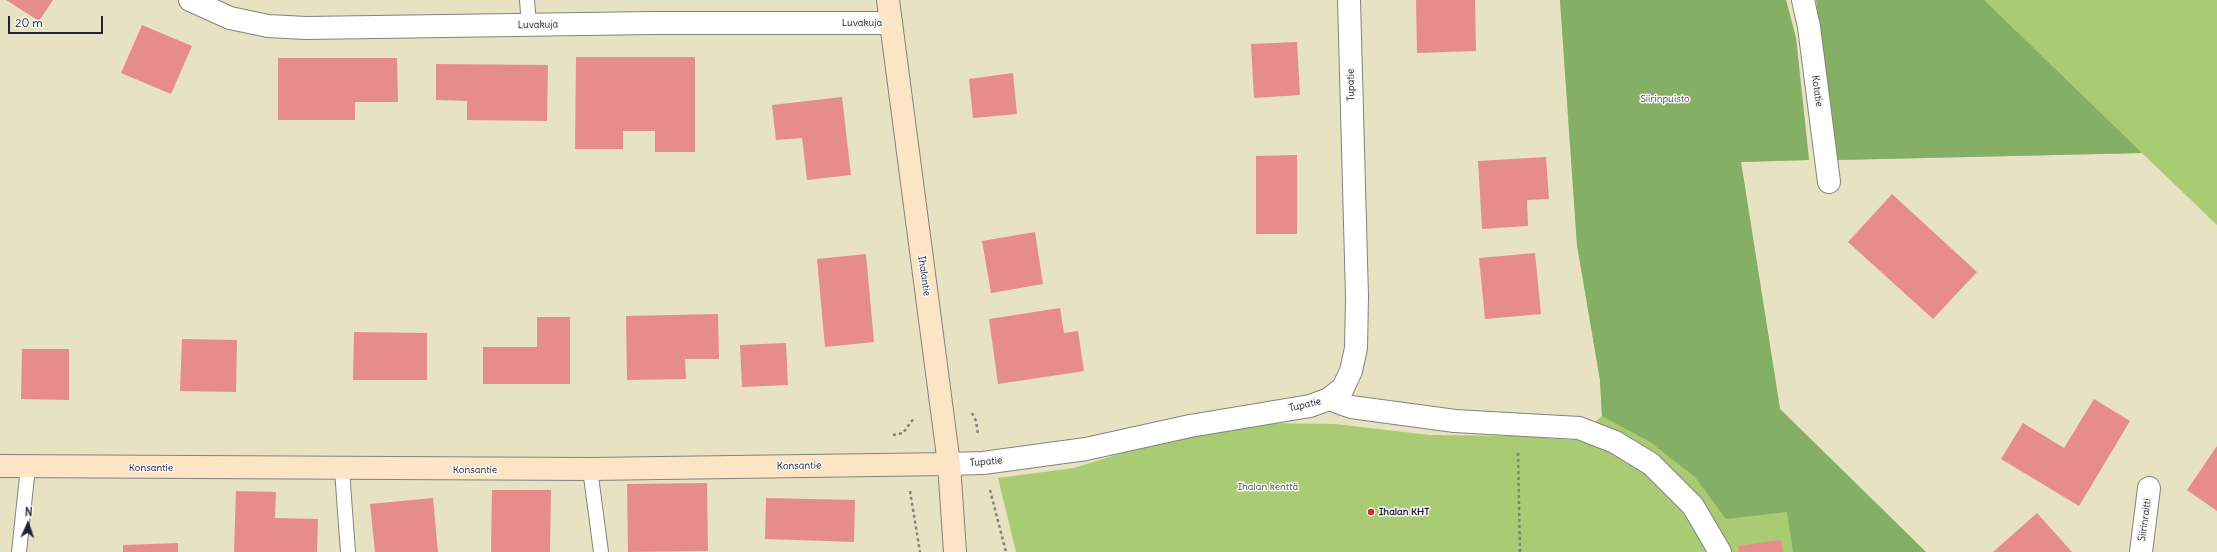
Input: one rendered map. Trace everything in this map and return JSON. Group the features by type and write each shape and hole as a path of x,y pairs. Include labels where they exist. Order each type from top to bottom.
{"street":[{"name":"Luvakuja","path":"190,0 230,18 268,26 306,28 891,23"},
{"name":"Ihalantie","path":"888,0 949,464 955,552"},
{"name":"Tupatie","path":"949,464 983,463 1086,449 1190,426 1310,406 1329,399 1343,388 1351,371 1356,348 1357,297 1349,0"},
{"name":"Kotatie","path":"1803,0 1809,27 1829,182"},
{"path":"1329,399 1351,407 1455,421 1579,428 1615,442 1651,464 1693,506 1720,552"},
{"name":"Konsantie","path":"0,466 342,470 590,470 949,464"},
{"name":"Siirinraitti","path":"2141,552 2149,488"}],"lane":[{"path":"527,0 529,25"},
{"path":"19,552 28,467"},
{"path":"342,470 348,552"},
{"path":"590,470 601,552"}],"path":[{"path":"1517,424 1520,552"},
{"path":"988,484 1006,552"},
{"path":"909,485 920,552"}],"green space":[{"name":"Ihalan kenttä","path":"1560,0 1786,0 1796,38 1809,160 1741,162 1780,409 1926,552 1016,552 998,478 1074,468 1145,446 1262,423 1335,424 1430,435 1518,436 1573,440 1602,416 1600,380 1577,245"},
{"name":"Siirinpuisto","path":"1560,0 1786,0 1796,38 1809,160 1741,162 1780,409 1926,552 1793,552 1787,512 1726,519 1695,477 1650,442 1602,416 1600,380 1577,245"},
{"path":"1816,0 2217,0 2217,225 2142,153 1837,160"},
{"path":"1816,0 1984,0 2142,153 1837,160"}],"building":[{"path":"6,0 53,0 39,21"},
{"path":"1416,0 1475,0 1476,51 1417,53"},
{"path":"142,25 192,46 171,94 121,73"},
{"path":"1297,42 1300,95 1254,98 1251,44"},
{"path":"576,57 695,57 695,152 655,152 655,131 623,131 623,149 575,149"},
{"path":"278,58 397,58 398,102 355,102 355,120 278,120"},
{"path":"436,64 548,65 547,121 467,120 467,101 436,100"},
{"path":"1013,73 1017,114 973,118 969,79"},
{"path":"842,97 851,175 807,180 802,138 776,140 772,105"},
{"path":"1297,155 1297,234 1256,234 1256,156"},
{"path":"1546,157 1549,199 1527,200 1528,226 1482,229 1478,161"},
{"path":"1892,194 1977,272 1933,319 1848,242"},
{"path":"1035,232 1043,284 991,293 982,241"},
{"path":"1535,253 1541,314 1485,319 1479,258"},
{"path":"866,254 874,342 825,347 817,259"},
{"path":"1060,308 1064,333 1078,331 1084,371 998,384 989,319"},
{"path":"718,314 719,359 685,359 686,379 627,380 626,316"},
{"path":"537,317 570,317 570,384 483,384 483,347 537,347"},
{"path":"354,332 427,333 427,380 353,380"},
{"path":"182,339 237,340 236,392 180,391"},
{"path":"786,343 788,385 742,387 740,345"},
{"path":"22,349 69,349 69,400 21,399"},
{"path":"2094,399 2130,421 2079,506 2001,459 2023,423 2064,448"},
{"path":"2217,446 2217,511 2187,490"},
{"path":"707,483 708,551 628,552 627,484"},
{"path":"492,490 551,490 550,552 491,552"},
{"path":"236,491 276,492 275,518 318,519 317,552 234,552"},
{"path":"433,498 438,552 375,552 370,504"},
{"path":"766,498 855,500 854,542 765,539"},
{"path":"2037,513 2072,552 1993,552"},
{"path":"1781,540 1783,552 1739,552 1738,546"},
{"path":"178,543 178,552 123,552 123,545"}],"place":[{"name":"Ihalan KHT","path":"1371,512"}]}
